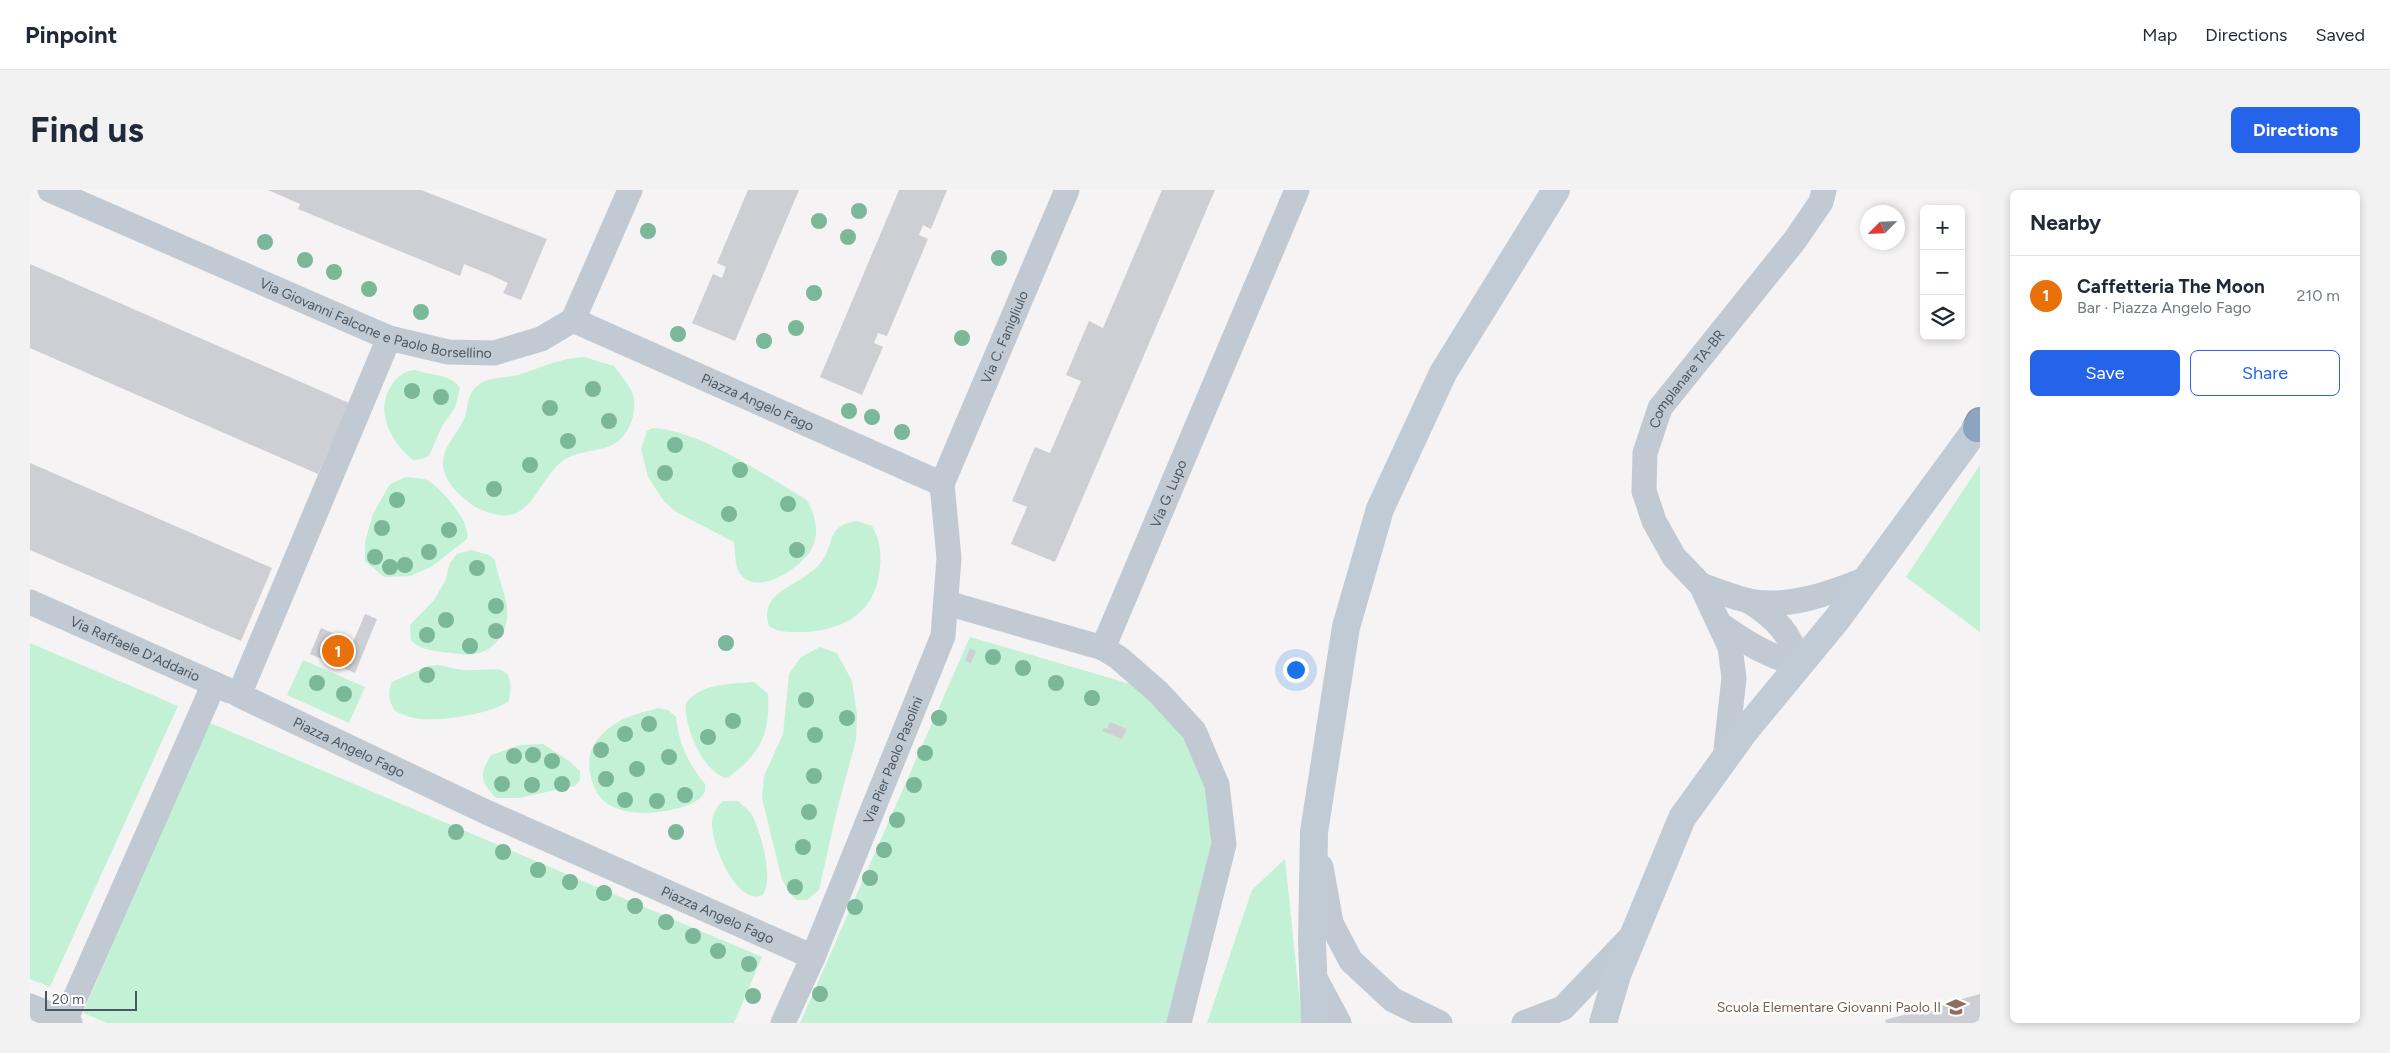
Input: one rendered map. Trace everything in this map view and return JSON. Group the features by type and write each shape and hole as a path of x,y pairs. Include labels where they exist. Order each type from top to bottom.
{"street":[{"name":"Via Giovanni Falcone e Paolo Borsellino","path":"50,190 389,338 448,352 494,353 542,339 573,320"},
{"path":"573,320 630,190"},
{"name":"Via C. Fanigliulo","path":"942,484 1067,190"},
{"name":"Via G. Lupo","path":"1103,648 1297,190"},
{"path":"1315,1023 1312,942 1314,832 1346,626 1380,510 1443,373 1556,190"},
{"name":"Complanare TA-BR","path":"1701,585 1674,557 1654,521 1644,490 1645,452 1660,408 1795,240 1821,202 1824,190"},
{"name":"Piazza Angelo Fago","path":"573,320 942,484"},
{"path":"240,696 389,338"},
{"path":"1602,1023 1618,975 1682,818 1725,758 1866,579 1979,424"},
{"name":"Via Pier Paolo Pasolini","path":"783,1023 813,957 943,636 949,558 942,484"},
{"path":"1701,585 1749,601 1767,603 1800,600 1836,591 1866,579"},
{"path":"1701,585 1730,648 1734,678 1725,758"},
{"path":"1749,601 1781,625 1793,644 1800,665"},
{"name":"Via Raffaele D'Addario","path":"30,602 240,696"},
{"path":"947,603 1103,648 1119,658 1158,692 1194,731 1217,785 1224,844 1179,1023"},
{"path":"1721,625 1749,645 1774,658 1800,665"},
{"path":"30,1006 66,1022 214,684"},
{"name":"Piazza Angelo Fago","path":"240,696 486,812 813,957"},
{"path":"1314,832 1331,923 1351,961 1393,1000 1440,1023"},
{"path":"1524,1023 1563,1008 1634,935"},
{"path":"1314,976 1339,1023"}],"green space":[{"path":"584,357 614,366 632,391 634,402 633,417 627,432 622,438 610,446 571,456 560,463 525,507 516,513 506,515 494,514 479,509 459,494 448,480 443,463 446,449 462,422 473,390 484,381 518,375 558,361"},
{"path":"415,370 446,377 460,388 455,408 442,426 429,456 413,460 398,444 387,425 385,404 387,393 395,380 405,372"},
{"path":"653,428 671,431 712,445 753,467 807,500 814,518 816,536 807,556 789,572 778,578 766,582 746,580 737,569 734,542 676,512 664,501 648,477 641,449 647,431"},
{"path":"1980,465 1980,632 1906,577"},
{"path":"406,477 427,480 441,492 455,507 465,524 467,539 431,567 410,576 384,577 365,561 365,542 373,514 390,484"},
{"path":"857,521 872,526 879,544 880,555 876,588 862,610 842,624 816,631 784,632 769,626 767,613 772,600 783,590 817,567 826,553 833,535 840,526"},
{"path":"471,550 489,555 495,560 507,609 505,629 494,644 487,650 478,653 469,655 422,648 411,641 410,625 434,600 445,581 450,563 457,554"},
{"path":"970,637 1158,692 1194,731 1224,844 1179,1023 800,1023"},
{"path":"30,643 178,706 50,987 30,979"},
{"path":"820,647 837,653 852,681 857,715 856,740 837,810 819,890 807,900 797,900 792,896 782,880 762,798 764,776 783,734 789,674 801,657"},
{"path":"303,660 365,687 349,723 287,695"},
{"path":"438,665 462,670 493,669 506,673 511,687 509,701 491,710 467,716 441,719 418,719 395,711 389,697 392,682 428,666"},
{"path":"754,682 768,694 765,732 761,742 748,760 727,778 718,774 710,767 696,747 688,723 686,703 692,696 708,688 727,684"},
{"path":"658,708 668,710 676,717 679,735 689,761 705,784 703,795 694,802 668,811 646,813 614,807 600,798 593,785 589,763 592,749 596,741 618,722"},
{"path":"208,722 762,957 734,1023 107,1023 83,1013"},
{"path":"543,744 569,761 580,771 580,780 575,786 518,798 496,798 487,787 483,778 484,768 491,755 520,745"},
{"path":"723,801 738,801 751,813 756,823 767,867 766,887 763,895 753,896 743,891 734,882 720,856 715,843 712,821 713,815"},
{"path":"1285,859 1302,1023 1207,1023 1252,890"}],"building":[{"path":"268,190 421,190 547,239 521,300 503,293 508,283 493,276 464,264 460,276 298,209 300,204"},
{"path":"748,190 799,190 735,341 692,323 713,274 722,278 726,267 717,263"},
{"path":"899,190 947,190 931,229 923,225 919,235 928,239 887,336 878,333 874,343 883,347 862,395 820,377"},
{"path":"1162,190 1215,190 1055,562 1011,544 1027,507 1012,501 1035,447 1050,453 1081,381 1066,375 1089,321 1103,328"},
{"path":"30,264 349,403 318,474 30,348"},
{"path":"30,463 272,568 241,641 30,550"},
{"path":"365,614 377,619 355,673 310,654 321,628 353,642"},
{"path":"970,648 976,651 971,663 965,661"},
{"path":"1110,722 1127,729 1122,739 1102,731 1104,728 1107,729"},
{"name":"Scuola Elementare Giovanni Paolo II","path":"1980,994 1980,1023 1886,1023 1885,1020"}],"place":[{"name":"Caffetteria The Moon","path":"338,651"},
{"name":"Scuola Elementare Giovanni Paolo II","path":"1956,1007"}]}
